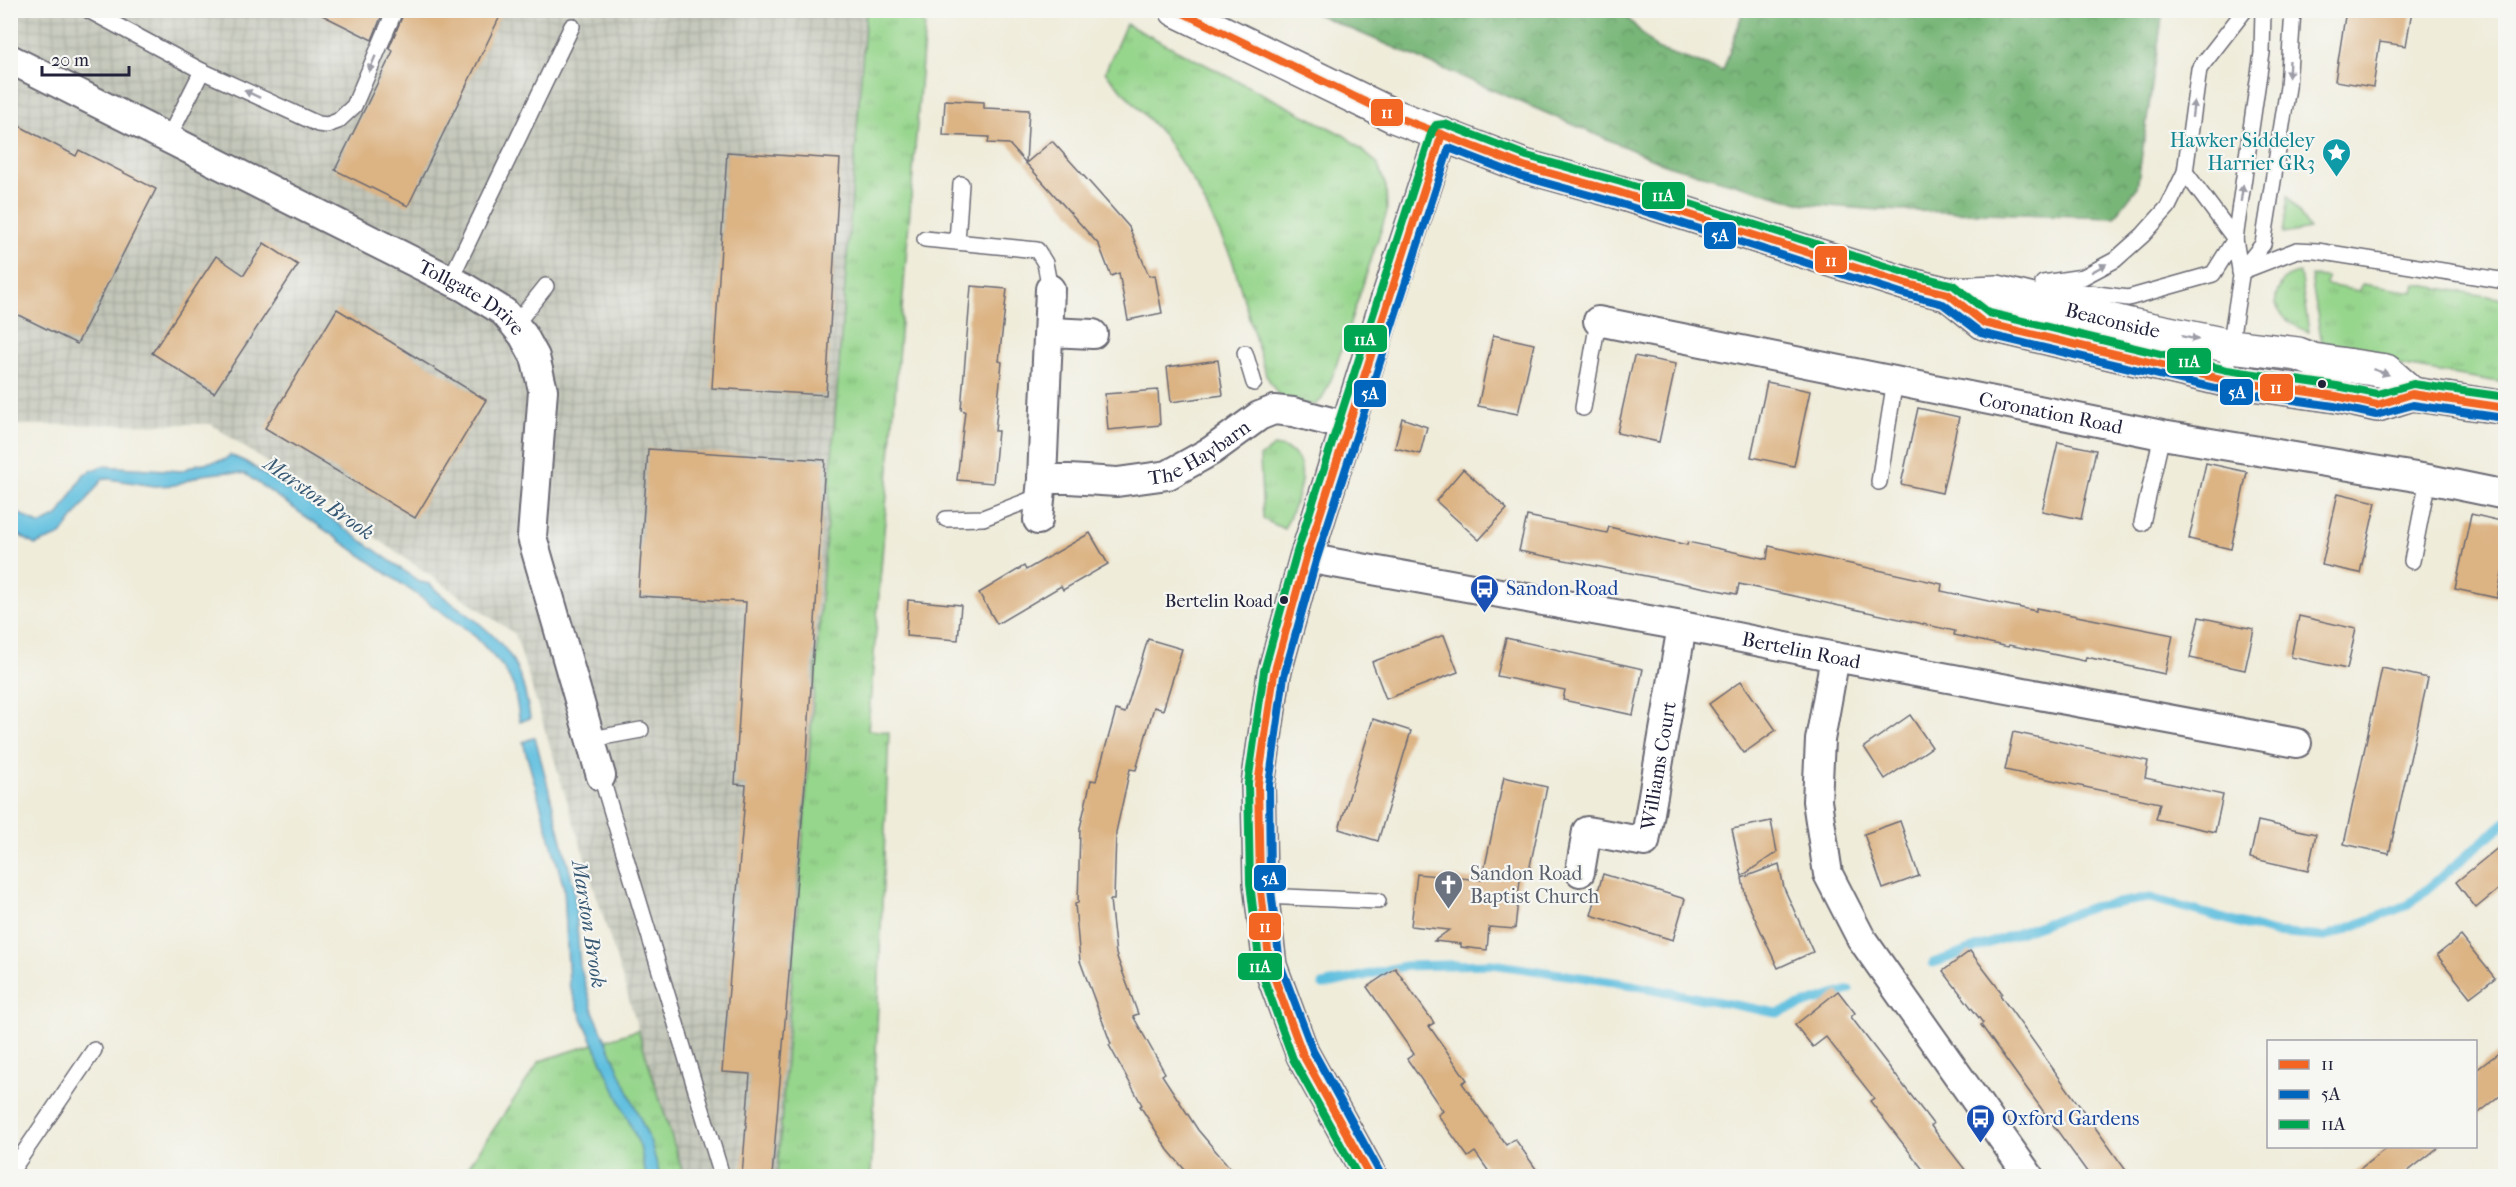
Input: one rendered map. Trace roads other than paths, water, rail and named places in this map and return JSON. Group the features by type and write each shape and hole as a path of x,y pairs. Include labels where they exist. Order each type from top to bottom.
{"main road":[{"name":"Beaconside","path":"1176,10 1394,116 1524,166 1618,192 1907,284 1948,294 1997,292 2130,325 2231,346 2298,354 2313,360 2386,372 2412,394"},
{"path":"1370,1176 1303,1055 1270,966 1262,897 1258,784 1274,674 1306,558 1442,134"},
{"name":"Beaconside","path":"1948,294 1984,323 2225,380 2337,396 2377,405 2412,394 2505,408"}],"street":[{"name":"Tollgate Drive","path":"10,59 170,137 450,280 504,312 515,325 535,357 543,390 532,537 601,776"},
{"path":"1040,499 1050,289"},
{"name":"Coronation Road","path":"1598,321 2162,435 2428,479 2505,495"},
{"path":"1049,332 1093,334"},
{"name":"The Haybarn","path":"1040,499 1069,478 1117,482 1168,475 1210,452 1259,416 1274,410 1293,412 1347,426"},
{"name":"Bertelin Road","path":"1306,558 2297,742"},
{"name":"Williams Court","path":"1580,872 1587,831 1645,842 1682,626"},
{"path":"1835,657 1820,740 1817,801 1828,874 1861,938 2028,1176"}],"lane":[{"path":"88,10 202,71 310,121 327,125 338,121 354,106 395,10"},
{"path":"1997,292 2083,277 2115,260 2143,235 2168,207 2185,172 2199,69 2246,10"},
{"path":"2225,380 2240,272 2235,239 2262,53 2263,10"},
{"path":"2240,272 2263,244 2288,87 2293,10"},
{"path":"450,280 572,26"},
{"path":"170,137 202,71"},
{"path":"2185,172 2235,239"},
{"path":"957,243 961,184"},
{"path":"925,239 1037,250 1045,263 1050,289"},
{"path":"2043,283 2074,291 2128,298 2213,274 2235,239"},
{"path":"2240,272 2297,250 2317,251 2505,281"},
{"path":"515,325 546,286"},
{"path":"1582,408 1598,321"},
{"path":"1245,353 1254,383"},
{"path":"1879,482 1895,380"},
{"path":"2142,523 2162,435"},
{"path":"2412,561 2428,479"},
{"path":"946,519 983,518 1040,499"},
{"path":"592,739 641,730"},
{"path":"601,776 722,1176"},
{"path":"1262,897 1378,901"},
{"path":"10,1173 94,1050"}],"water":[{"path":"230,455 246,462 316,508 420,582 430,584 493,635 518,670 530,718 520,722 514,687 503,667 473,634 245,474 226,472 202,475 175,485 155,486 103,478 61,535 35,545 11,530 11,509 40,525 59,515 84,474 102,466 181,471 198,464 224,460"},
{"path":"535,737 574,887 580,966 593,1011 651,1143 660,1176 646,1176 640,1146 569,984 564,888 523,742"}],"waterway":[{"path":"1933,963 2092,907 2150,898 2274,933 2325,937 2408,905 2506,822"},
{"path":"1323,985 1405,966 1492,964 1621,983 1777,1013 1849,990"}],"place":[{"name":"Hawker Siddeley Harrier GR3","path":"2336,178"},
{"name":"Bertelin Road","path":"1284,600"},
{"name":"Sandon Road","path":"1485,614"},
{"name":"Sandon Road Baptist Church","path":"1449,910"},
{"name":"Oxford Gardens","path":"1981,1144"}],"water label":[{"name":"Marston Brook","path":"319,498"},
{"name":"Marston Brook","path":"589,924"}]}
